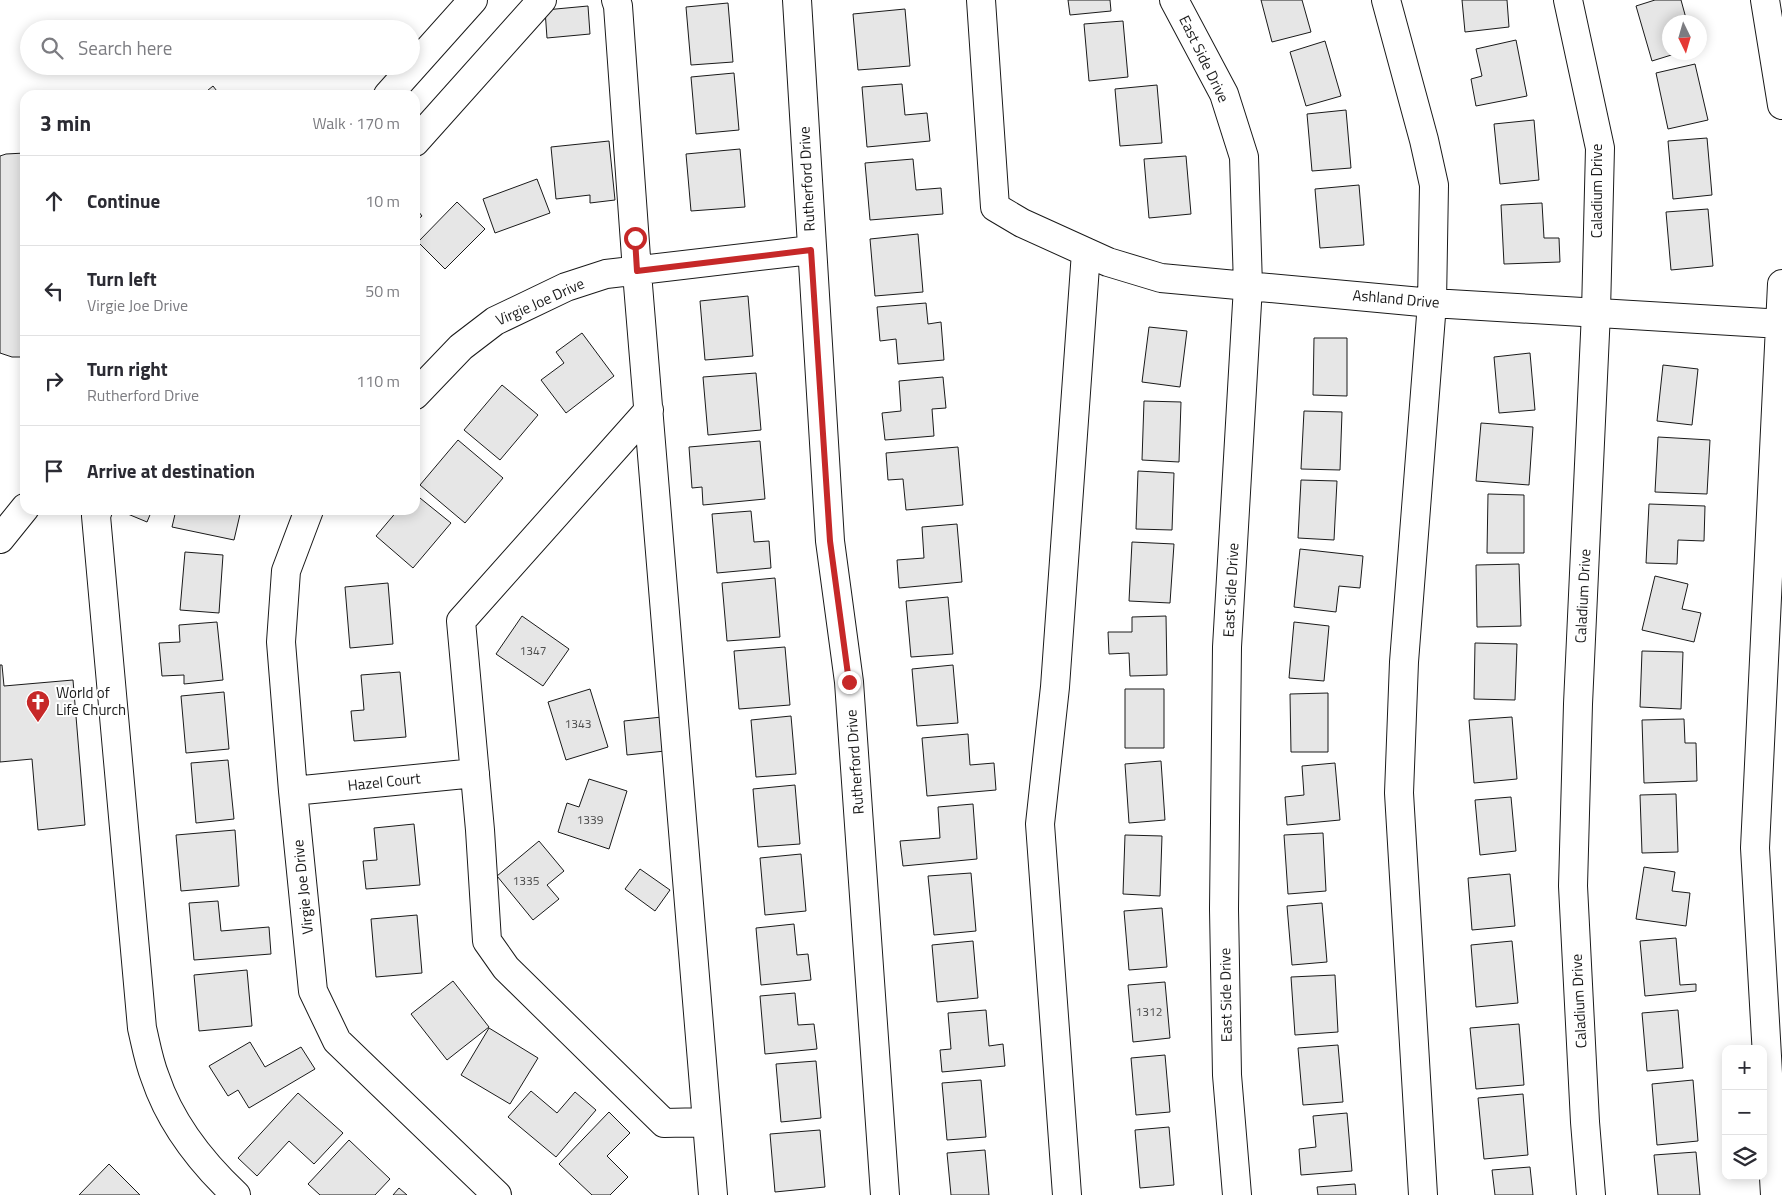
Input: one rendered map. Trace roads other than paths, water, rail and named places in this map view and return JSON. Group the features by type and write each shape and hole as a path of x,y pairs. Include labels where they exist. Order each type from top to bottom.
{"street":[{"path":"420,59 473,0"},
{"path":"420,136 542,0"},
{"path":"616,0 618,6 637,271 713,1195"},
{"name":"Rutherford Drive","path":"797,0 830,541 849,682 885,1195"},
{"name":"Ashland Drive","path":"981,0 996,207 1022,223 1108,262 1161,278 1432,303 1781,324"},
{"name":"East Side Drive","path":"1174,0 1224,94 1244,157 1248,286 1227,647 1224,909 1228,1074 1238,1195"},
{"path":"1386,0 1424,140 1434,185 1432,303 1404,662 1399,793 1423,1195"},
{"name":"Caladium Drive","path":"1568,0 1600,148 1596,312 1578,704 1574,886 1584,1122 1591,1195"},
{"path":"1766,0 1782,105"},
{"path":"392,90 406,75"},
{"name":"Virgie Joe Drive","path":"420,390 460,347 495,321 566,287 606,274 811,250"},
{"path":"1067,1195 1040,824 1054,687 1086,252"},
{"path":"1775,1195 1756,848 1782,284"},
{"path":"649,410 461,621 475,773 487,941 506,968 664,1122 707,1122"},
{"path":"0,539 20,514"},
{"path":"96,515 142,1028 155,1077 171,1114 220,1181 236,1195"},
{"name":"Virgie Joe Drive","path":"307,515 286,571 281,642 293,791 313,991 337,1041 497,1195"},
{"name":"Hazel Court","path":"293,791 475,773"}],"place":[{"name":"World of Life Church","path":"38,723"}]}
